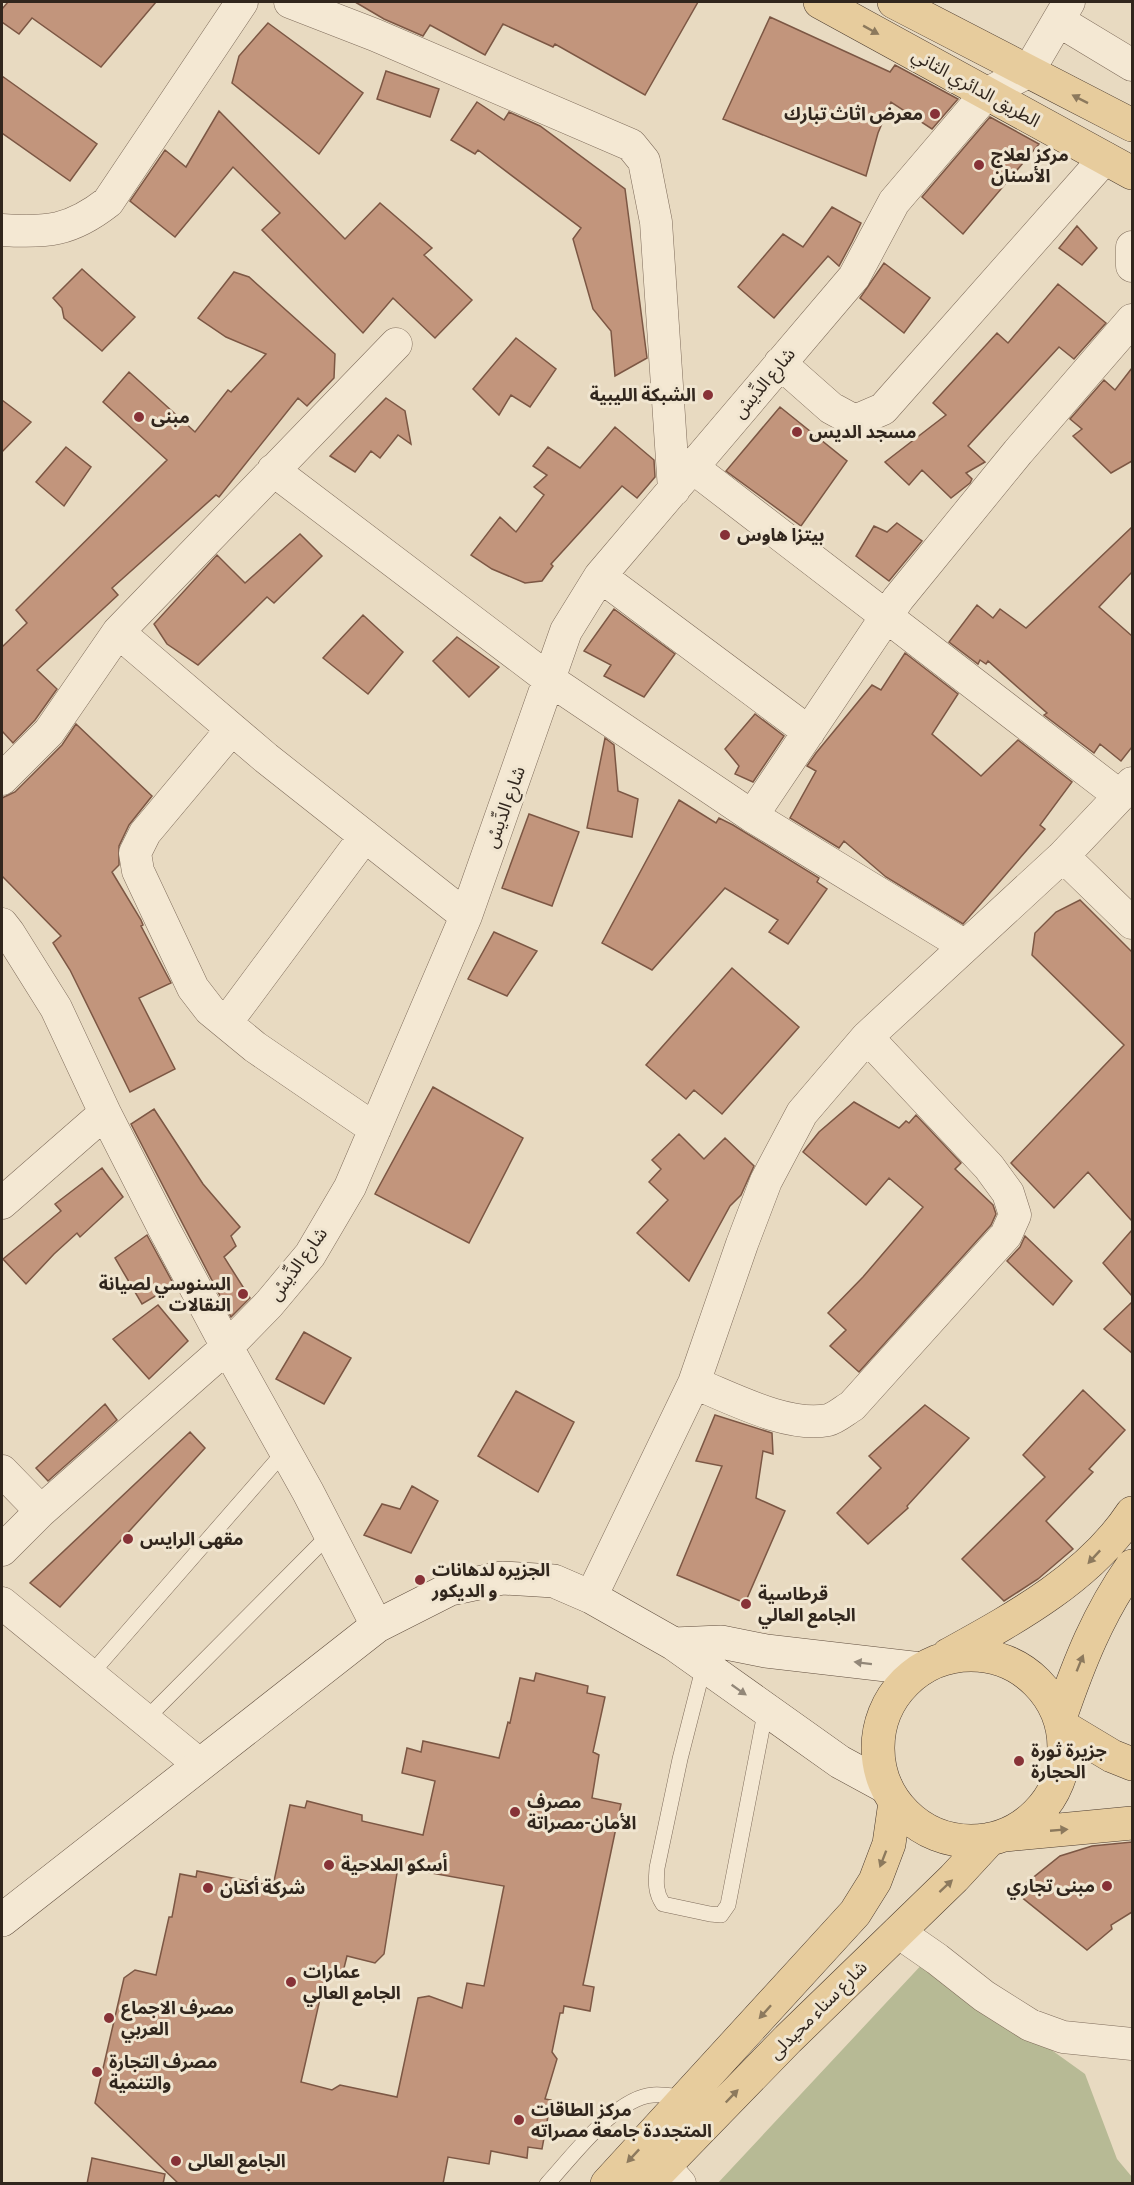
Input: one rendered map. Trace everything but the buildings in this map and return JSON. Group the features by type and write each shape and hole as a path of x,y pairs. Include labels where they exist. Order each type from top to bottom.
{"main road":[{"name":"الطريق الدائري الثاني","path":"820,2 1119,166"},
{"name":"الطريق الدائري الثاني","path":"894,2 1132,125"},
{"path":"1132,1513 1086,1565 1049,1596 1008,1622 929,1665 906,1681 893,1696 885,1713 879,1731 878,1750 880,1769 891,1795 907,1815 921,1826 954,1839 1132,1823"},
{"path":"995,1837 1016,1829 1030,1819 1053,1793 1063,1760 1061,1722 1089,1639 1112,1595 1132,1566"},
{"path":"929,1665 953,1656 970,1655 987,1656 1011,1664 1032,1677 1043,1689 1061,1722 1112,1756 1132,1764"},
{"path":"607,2184 855,1913 875,1881 889,1844 891,1795"},
{"name":"شارع سناء محيدلى","path":"664,2178 788,2039 995,1837"}],"street":[{"path":"2,230 34,232 65,227 89,216 108,202 242,2"},
{"path":"290,2 375,35 631,145 644,161 656,222 683,479 887,616 1126,790 1063,856 867,1036 802,1113 766,1180 694,1383 591,1597"},
{"path":"1028,72 1064,11 1132,65"},
{"name":"شارع الدِّيسْ","path":"2,1550 41,1511 227,1347 269,1304 310,1255 350,1187 466,916 566,631 600,576 854,277 894,202 986,94 1028,72"},
{"path":"780,363 831,408 855,421 883,409 1119,166"},
{"path":"1132,247 1132,266"},
{"path":"752,816 898,599 1018,452 1132,320"},
{"path":"2,779 49,732 118,632 396,344"},
{"path":"273,470 550,680 752,816 965,946"},
{"path":"600,576 809,732"},
{"path":"118,632 232,729 466,916"},
{"path":"232,729 145,833 135,854 138,871 193,988 210,1010 255,1047 375,1129"},
{"path":"226,1023 365,836"},
{"path":"1063,856 1132,923"},
{"path":"2,924 56,1008 105,1113 227,1347 330,1534 377,1626"},
{"path":"694,1383 784,1418 806,1422 830,1419 852,1406 1006,1235 1015,1215 1008,1193 989,1167 867,1036"},
{"path":"2,1203 105,1113"},
{"path":"2,1471 41,1511"},
{"path":"2,1920 377,1626 450,1589 502,1578 554,1581 591,1597 674,1644 840,1762 891,1795"},
{"path":"2,1603 200,1764"},
{"path":"674,1644 721,1642 766,1651 929,1665"},
{"path":"898,1932 938,1959 984,1996 1030,2025 1063,2037 1132,2044"}],"lane":[{"path":"90,1675 285,1451"},
{"path":"145,1720 330,1534"},
{"path":"704,1665 680,1759 657,1868 655,1886 663,1904 721,1915 728,1905 766,1708"},
{"path":"548,2184 610,2115 631,2101 652,2095 686,2098"}],"green space":[{"path":"926,1960 1085,2074 1117,2159 1132,2177 1132,2184 717,2184"}],"place":[{"name":"معرض اثاث تبارك","path":"935,114"},
{"name":"مركز لعلاج الأسنان","path":"979,165"},
{"name":"الشبكة الليبية","path":"708,395"},
{"name":"مبنى","path":"139,417"},
{"name":"مسجد الديس","path":"797,432"},
{"name":"بيتزا هاوس","path":"725,535"},
{"name":"السنوسي لصيانة النقالات","path":"243,1294"},
{"name":"مقهى الرايس","path":"128,1539"},
{"name":"الجزيره لدهانات و الديكور","path":"420,1580"},
{"name":"قرطاسية الجامع العالي","path":"746,1604"},
{"name":"جزيرة ثورة الحجارة","path":"1019,1761"},
{"name":"مصرف الأمان-مصراتة","path":"515,1812"},
{"name":"أسكو الملاحية","path":"329,1865"},
{"name":"مبنى تجاري","path":"1107,1886"},
{"name":"شركة أكنان","path":"208,1888"},
{"name":"عمارات الجامع العالي","path":"291,1982"},
{"name":"مصرف الاجماع العربي","path":"109,2018"},
{"name":"مصرف التجارة والتنمية","path":"97,2072"},
{"name":"مركز الطاقات المتجددة جامعة مصراته","path":"519,2120"},
{"name":"الجامع العالى","path":"176,2161"}]}
